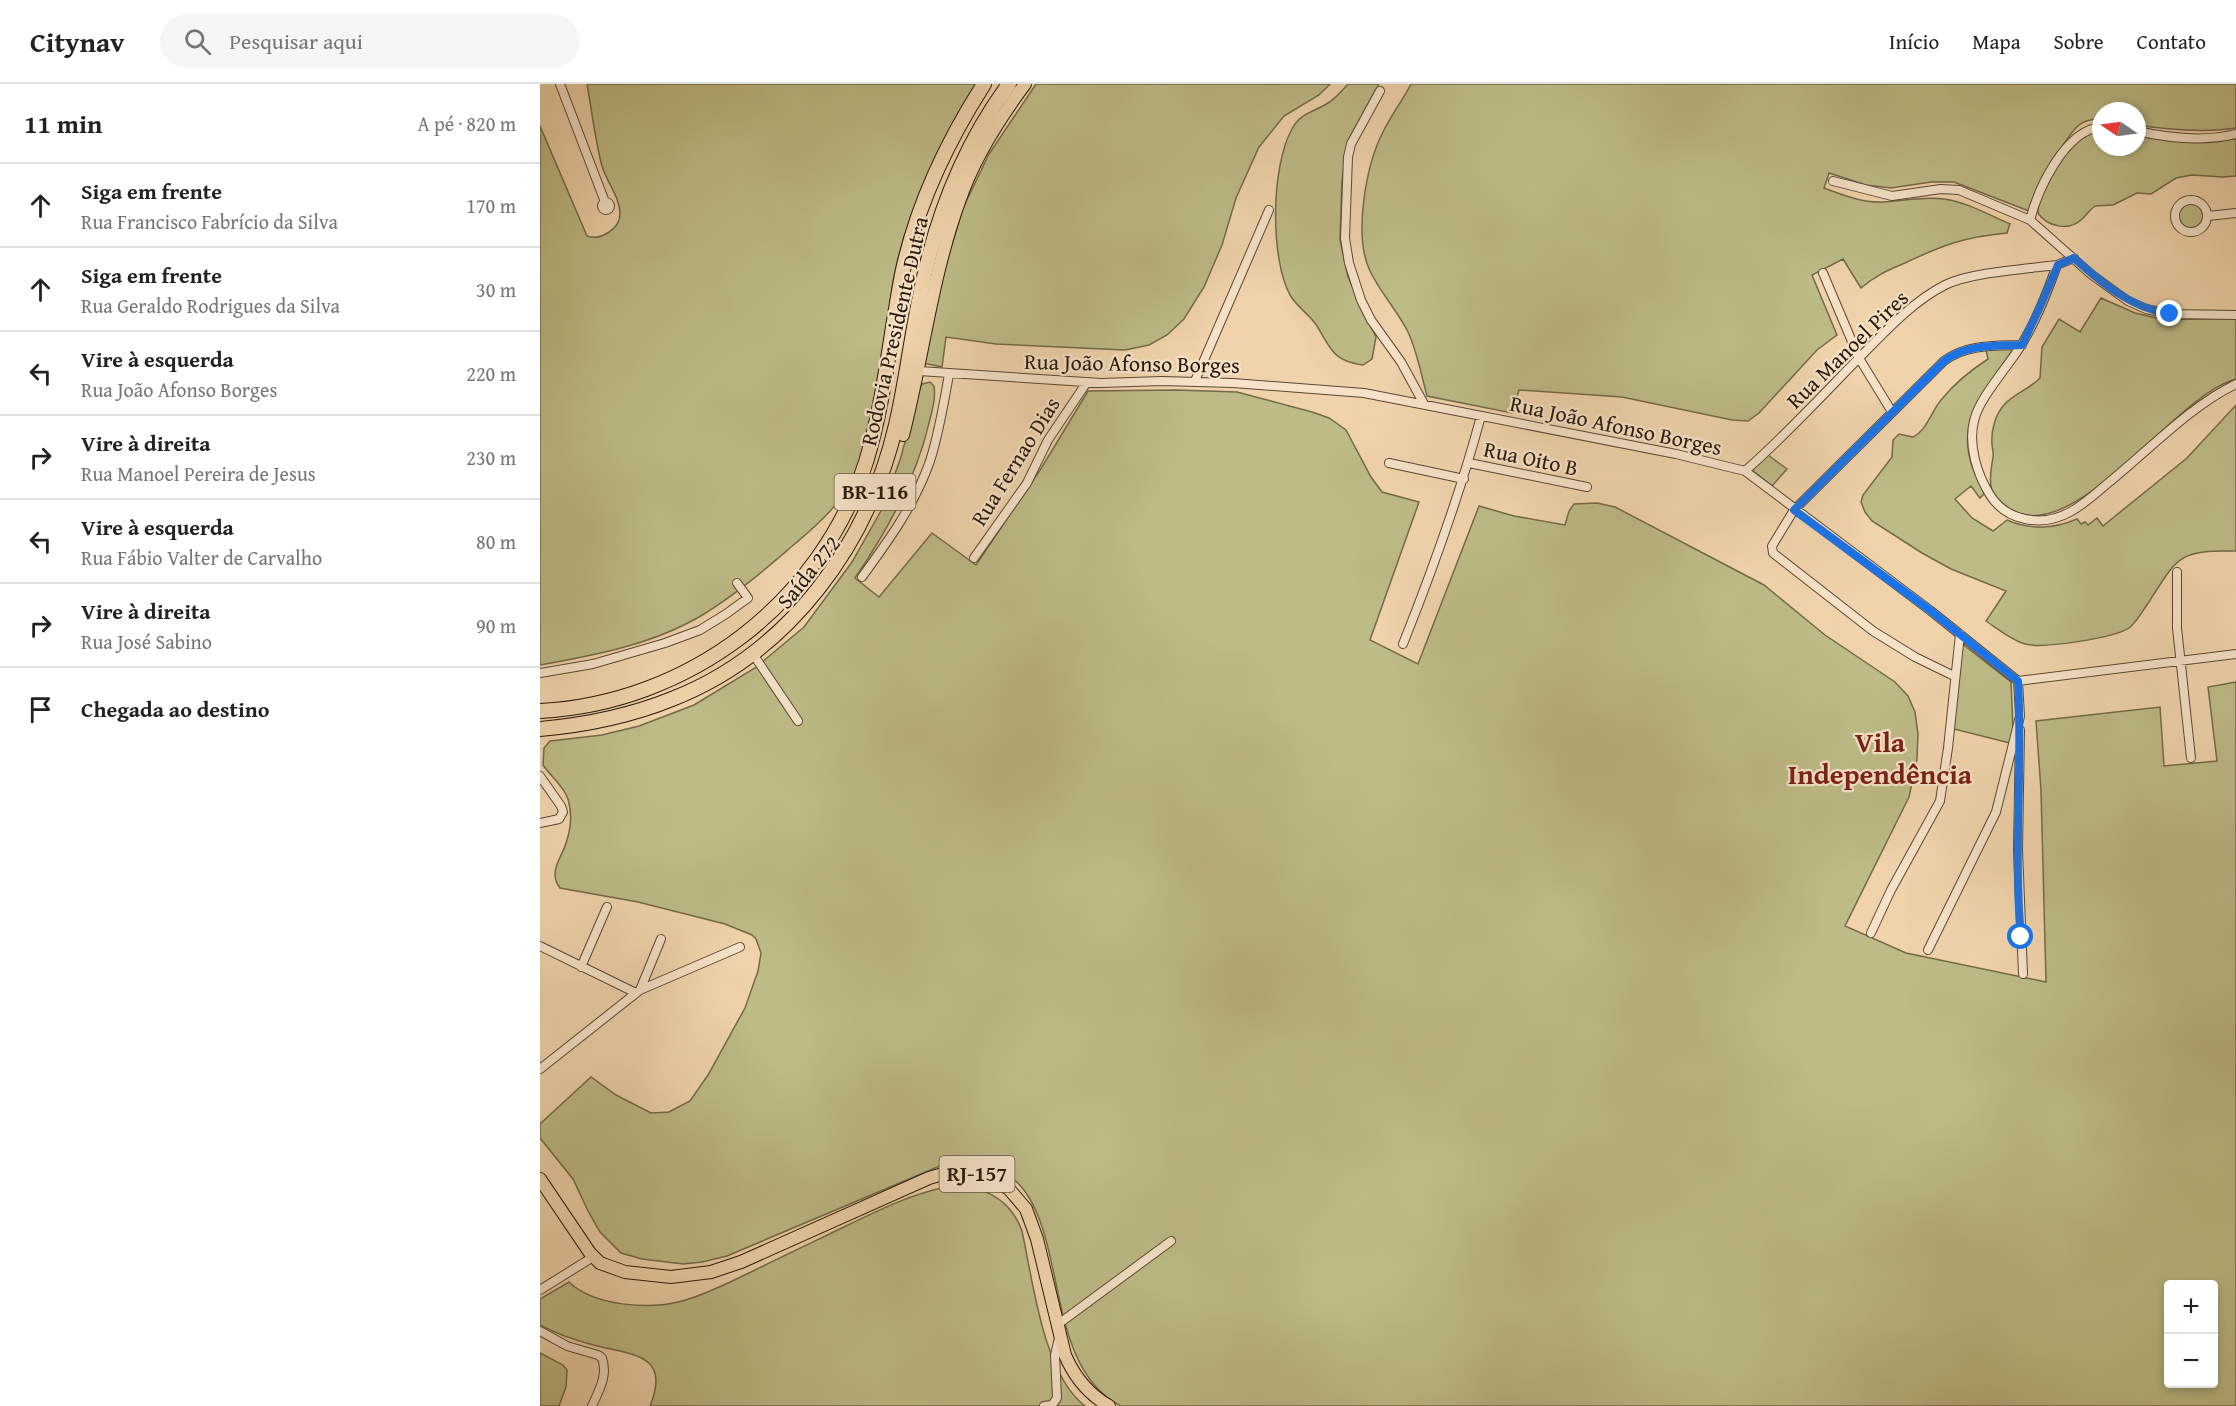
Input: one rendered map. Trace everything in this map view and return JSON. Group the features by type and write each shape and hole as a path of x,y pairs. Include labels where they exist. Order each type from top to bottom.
{"highway":[{"name":"Rodovia Presidente Dutra","path":"540,711 595,704 630,695 701,665 782,602 810,569 828,542 850,500 871,445 885,380 903,269 924,197 956,129 984,84"},
{"name":"Rodovia Presidente Dutra","path":"546,728 603,720 654,706 674,699 728,670 752,654 779,631 811,598 833,569 861,525 887,459 901,403 922,285 946,198 964,156 1009,84"},
{"name":"Saída 272","path":"546,728 572,731 593,728 663,708 716,682 755,657 814,601 850,557 878,506 903,435"}],"main road":[{"path":"903,435 919,371 944,249 960,198 986,144 1025,84"},
{"name":"RJ-157","path":"540,1179 593,1257 605,1266 649,1276 671,1277 716,1271 772,1249 929,1178 953,1171 966,1171 990,1178 1002,1184 1020,1200 1026,1209 1037,1239 1065,1355 1076,1375 1092,1395 1109,1406"}],"street":[{"path":"560,84 606,202"},
{"path":"1380,91 1351,144 1345,238 1349,263 1361,300 1371,320 1401,362 1424,404"},
{"path":"2030,220 2038,195 2062,153 2081,133 2092,130"},
{"path":"2146,133 2167,137 2216,138 2236,134"},
{"path":"1833,181 1892,196 1941,189 1959,190 2030,220 2111,290 2128,301 2146,309 2170,314 2236,315"},
{"path":"2188,200 2202,204 2208,216 2204,226 2192,232 2182,230 2175,218 2179,206 2188,200"},
{"path":"1195,381 1269,210"},
{"path":"2208,216 2236,213"},
{"name":"Rua Manoel Pires","path":"1745,471 1768,451 1882,333 1945,285 1967,278 2058,265 2074,258"},
{"path":"2058,265 2022,345 1979,409 1973,431 1977,469 2000,508 2010,515 2042,519 2070,512 2197,409 2217,394 2236,384"},
{"path":"1823,273 1859,358 1892,412"},
{"path":"1954,676 1915,657 1873,631 1773,553 1773,544 1794,510 1936,367 1953,355 1982,346 2022,345"},
{"name":"Rua João Afonso Borges","path":"919,371 1087,382 1195,381 1330,389 1424,404 1676,453 1745,471 1960,634 2018,681"},
{"path":"862,577 899,525 930,461 949,374"},
{"name":"Rua Fernao Dias","path":"974,558 1027,483 1048,440 1087,382"},
{"path":"1403,644 1440,552 1469,463 1481,416"},
{"path":"1389,463 1464,479"},
{"name":"Rua Oito B","path":"1469,463 1587,488"},
{"path":"2177,572 2176,611 2191,758"},
{"path":"540,673 593,664 700,630 748,598 737,583"},
{"path":"1871,933 1891,890 1940,801 1960,634"},
{"path":"2023,974 2018,850 2020,716 2018,681 2236,654"},
{"path":"755,657 798,721"},
{"path":"1928,950 1996,812 2020,716"},
{"path":"540,776 562,809 560,818 540,823"},
{"path":"581,967 607,907"},
{"path":"638,991 661,939"},
{"path":"540,946 581,967 638,991"},
{"path":"540,1069 638,991 740,947"},
{"path":"1057,1324 1171,1241"},
{"path":"540,1290 593,1257"},
{"path":"540,1331 562,1344 602,1358 604,1378 592,1406"},
{"path":"1049,1406 1057,1398 1055,1355 1060,1337"}],"shaded area":[{"path":"587,84 980,84 938,154 906,229 893,282 885,357 864,449 854,478 839,501 810,530 759,574 704,614 645,641 540,665 540,126 587,236 598,237 613,229 619,219 619,208 602,166"},
{"path":"1036,84 1330,84 1319,95 1284,116 1259,147 1236,198 1222,245 1204,287 1184,319 1167,335 1149,345 1125,350 996,344 946,337 942,367 923,363 931,313 963,208 989,154"},
{"path":"1348,84 1379,84 1351,135 1342,181 1340,240 1348,277 1376,337 1372,359 1363,365 1345,360 1334,353 1314,322 1290,295 1283,279 1276,236 1280,165 1292,129 1299,119 1331,101"},
{"path":"1411,84 2236,84 2236,128 2224,130 2199,131 2146,126 2146,102 2092,102 2092,120 2081,123 2066,141 2044,178 2029,211 1954,182 1931,182 1891,188 1866,185 1829,173 1824,188 1853,198 1875,202 1921,198 1944,199 1969,206 2010,224 2007,233 1978,237 1943,247 1887,271 1861,288 1843,259 1812,275 1837,335 1817,350 1759,413 1748,421 1732,420 1622,397 1519,390 1512,413 1427,396 1410,338 1403,322 1370,271 1362,239 1364,201 1371,163 1390,120"},
{"path":"2092,133 2092,156 2146,156 2146,136 2183,142 2236,137 2236,176 2192,175 2176,178 2151,194 2137,193 2113,205 2095,206 2081,220 2070,226 2058,226 2047,222 2038,213 2042,195 2061,160 2076,142"},
{"path":"2191,202 2201,206 2205,216 2201,226 2191,230 2181,226 2177,216 2181,206"},
{"path":"2101,298 2135,313 2165,320 2236,318 2236,379 2211,391 2183,412 2091,492 2060,509 2031,516 2004,507 1994,496 1991,484 1992,434 1998,413 2008,401 2040,378 2042,347 2059,319 2080,332"},
{"path":"2014,348 1979,400 1968,433 1968,451 1974,471 1985,493 1980,498 1971,486 1955,499 1972,518 1993,531 2007,520 2042,527 2059,525 2077,519 2081,524 2085,522 2088,525 2097,518 2103,526 2187,458 2236,405 2236,551 2202,552 2182,559 2167,574 2135,623 2121,632 2061,644 2034,645 2015,640 1986,621 2006,591 1951,569 1922,553 1872,521 1861,502 1863,495 1892,457 1893,440 1899,434 1913,437 1918,434 1946,394 1988,359 1986,350"},
{"path":"930,382 934,386 934,395 929,423 917,464 900,504 855,578 879,597 932,533 976,565 1042,467 1088,391 1237,392 1312,412 1329,418 1346,430 1371,477 1382,492 1419,502 1370,640 1418,664 1479,506 1514,516 1565,525 1569,511 1574,504 1597,503 1615,507 1764,585 1825,635 1895,682 1908,696 1915,712 1918,734 1917,759 1909,797 1845,926 1906,953 2046,982 2041,790 2036,721 2160,707 2164,766 2217,761 2208,687 2236,682 2236,1406 1121,1406 1090,1380 1071,1343 1039,1217 1020,1185 989,1166 942,1165 727,1256 702,1262 683,1264 642,1259 621,1253 600,1232 573,1179 540,1138 540,1124 591,1077 616,1095 651,1113 669,1112 690,1101 708,1075 745,1008 758,971 761,953 752,935 725,924 638,902 560,888 556,882 555,870 568,835 570,809 564,790 543,765 544,748 550,741 602,735 639,726 694,705 755,668 804,627 852,562 882,509 900,460 922,384"},
{"path":"1768,455 1787,469 1772,486 1752,470"},
{"path":"1961,643 2011,682 2013,729 2010,743 1954,729"},
{"path":"946,1187 971,1188 992,1195 1002,1201 1017,1219 1022,1231 1036,1300 1050,1350 1059,1372 1071,1391 1085,1406 650,1406 656,1376 652,1367 645,1360 636,1355 575,1340 540,1325 540,1299 569,1282 593,1296 622,1304 654,1305 682,1301 725,1285 894,1204"},
{"path":"540,1353 563,1365 567,1370 566,1387 559,1406 540,1406"}],"district":[{"name":"Vila Independência","path":"1880,758"}],"route":[{"path":"2021,937 2018,850 2020,742 2018,681 1931,611 1794,510 1944,361 1953,355 1982,346 2022,345 2058,265 2074,258 2092,275 2128,301 2146,309 2170,314"}]}
